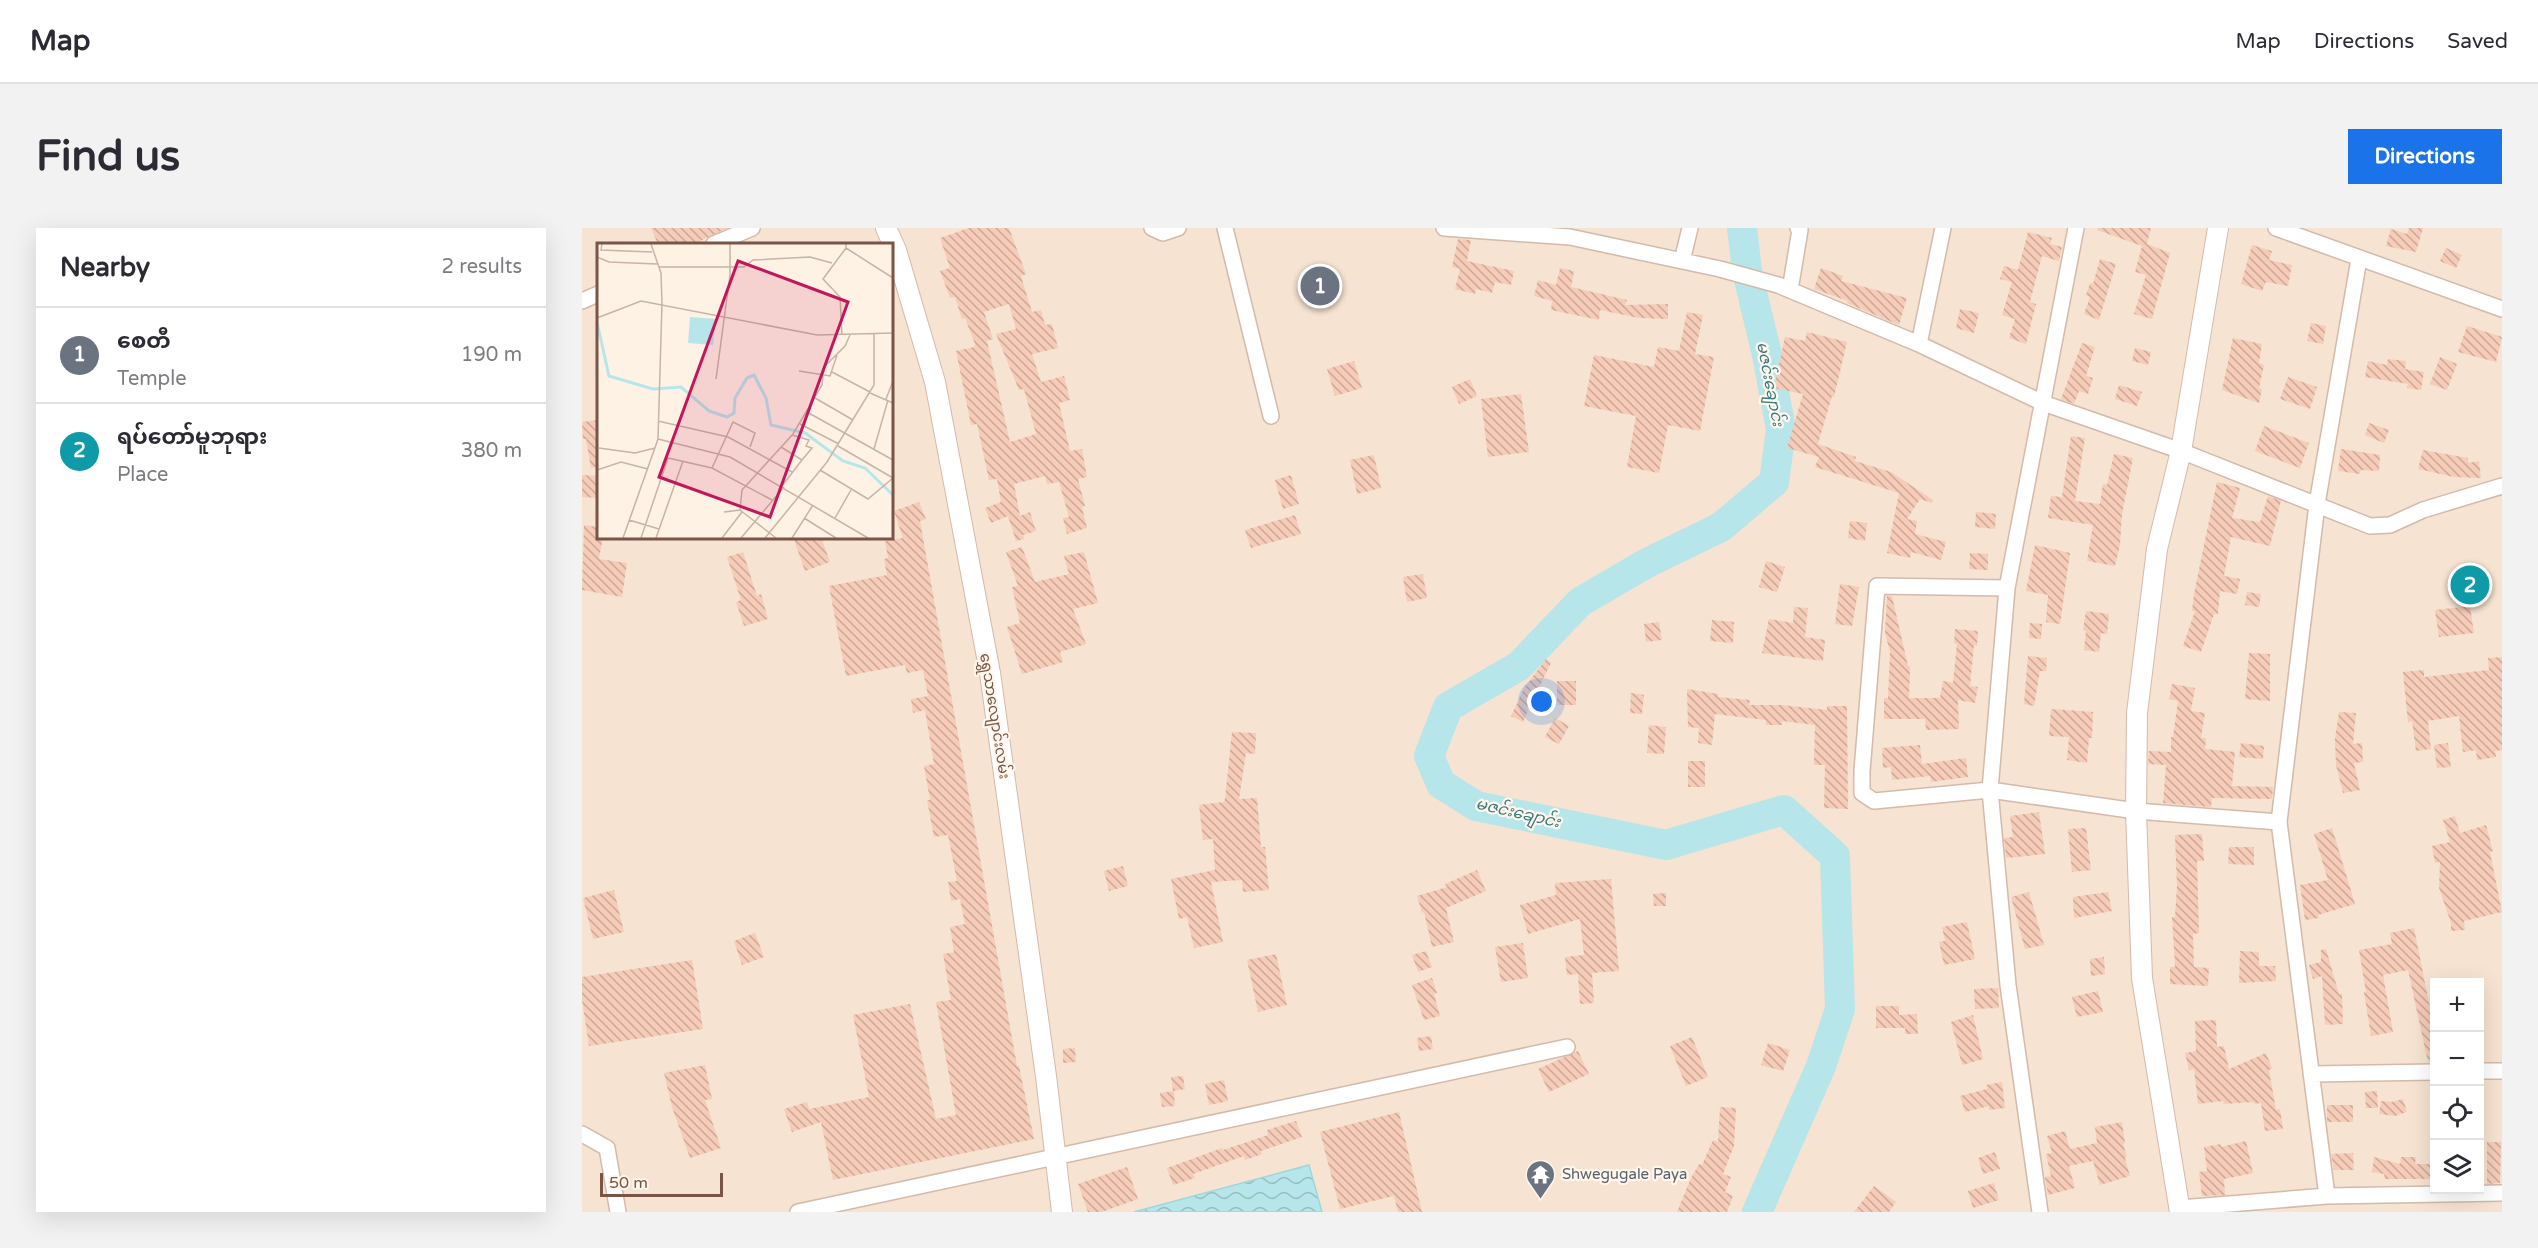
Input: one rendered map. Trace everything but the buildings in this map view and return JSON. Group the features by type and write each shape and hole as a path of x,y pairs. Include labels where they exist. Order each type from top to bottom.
{"street":[{"path":"716,243 752,228"},
{"name":"ရွှေသာလျောင်းလမ်း","path":"886,228 896,250 935,382 990,673 1062,1212"},
{"path":"1152,228 1163,232 1178,228"},
{"path":"1226,228 1271,416"},
{"path":"1444,228 1571,233 1784,287 1919,344 2043,403 2181,451 2370,526 2390,525 2423,510 2502,486"},
{"path":"1682,261 1690,228"},
{"path":"1784,287 1800,230 1798,228"},
{"path":"1919,344 1943,228"},
{"path":"2040,1212 2008,985 1990,790 2007,588 2076,228"},
{"path":"2218,228 2181,451 2157,549 2137,713 2136,811 2142,978 2180,1210 2327,1196 2502,1193"},
{"path":"2276,228 2502,309"},
{"path":"2327,1196 2279,822 2317,504 2359,259"},
{"path":"582,301 597,294"},
{"path":"2007,588 1877,586 1862,793 1874,801 1990,790 2136,811 2279,822"},
{"path":"798,1212 1055,1155 1567,1047"},
{"path":"2484,1071 2502,1071"},
{"path":"2311,1074 2430,1072"},
{"path":"582,1134 607,1148 618,1212"}],"shaded area":[{"path":"582,228 2502,228 2502,1212 582,1212"}],"water":[{"path":"1309,1165 1322,1212 1134,1212"}],"waterway":[{"name":"မဇင်းချောင်း","path":"1742,228 1747,271 1767,355 1781,429 1774,482 1721,527 1647,563 1580,602 1519,666 1448,707 1429,756 1441,784 1476,806 1666,845 1784,810 1835,856 1840,1009 1821,1066 1757,1212"}],"place":[{"name":"စေတီ","path":"1320,286"},
{"name":"ရပ်တော်မူဘုရား","path":"2470,585"},
{"name":"Shwegugale Paya","path":"1541,1200"}]}
